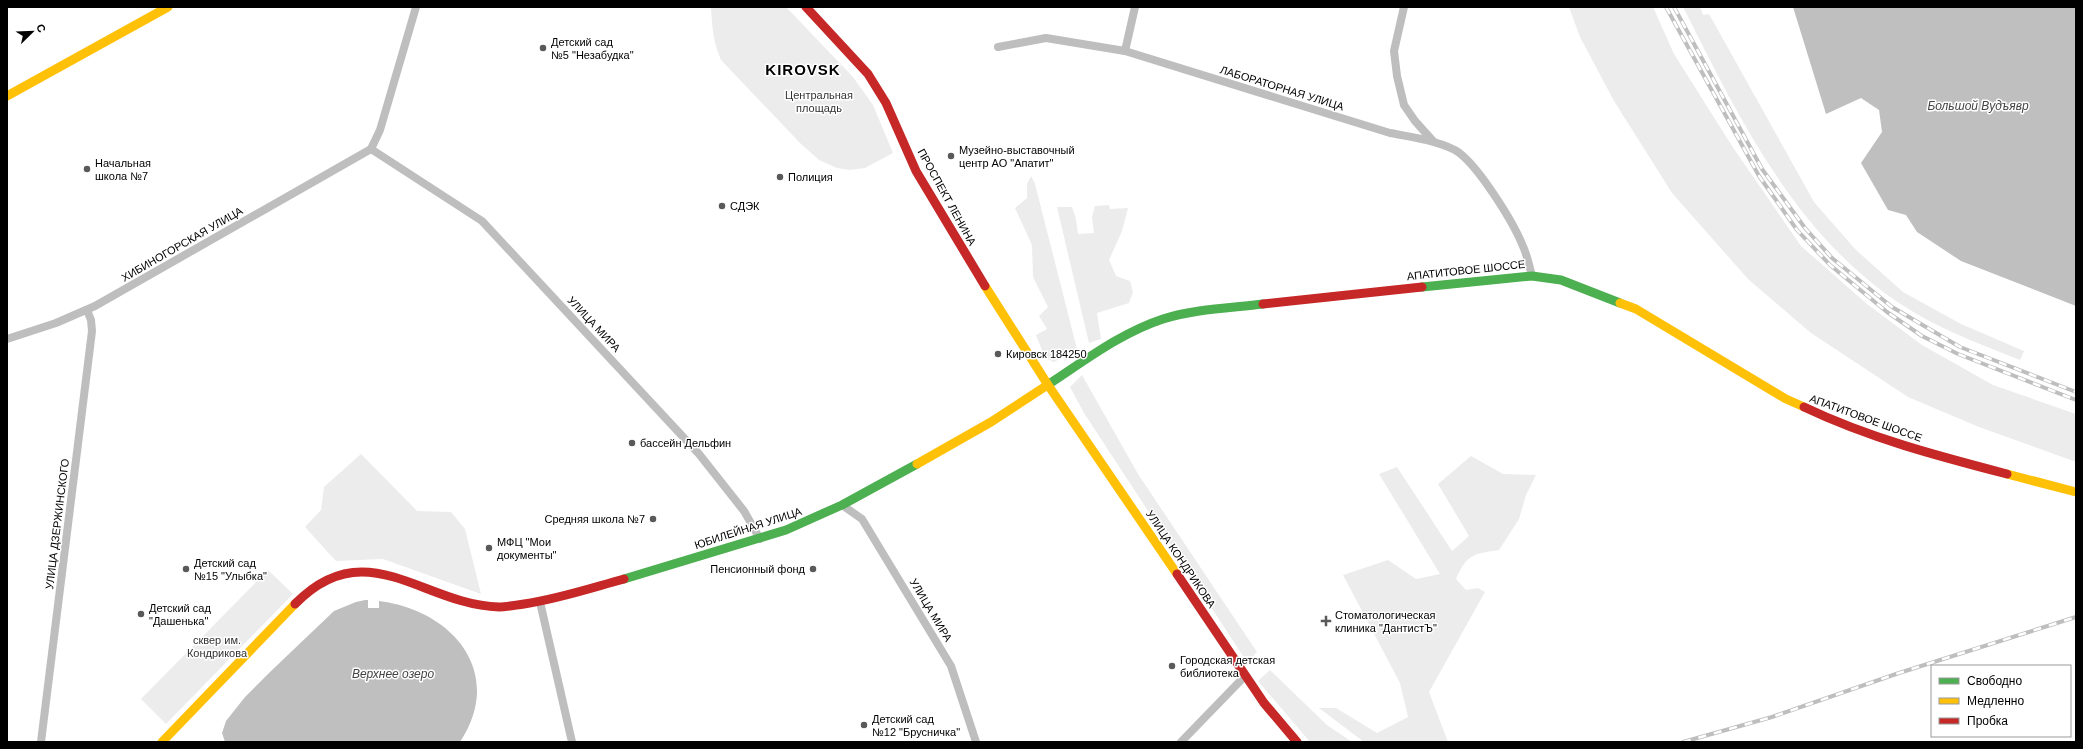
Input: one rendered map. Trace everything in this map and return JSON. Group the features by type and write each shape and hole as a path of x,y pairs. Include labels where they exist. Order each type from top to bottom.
{"street":[{"path":"7,96 168,7"},
{"path":"370,149 380,130 416,7"},
{"name":"ПРОСПЕКТ ЛЕНИНА","path":"806,7 856,60 878,90 886,103 916,171 938,210 1048,385"},
{"path":"1125,51 1136,7"},
{"name":"ЛАБОРАТОРНАЯ УЛИЦА","path":"1404,7 1394,51 1397,76 1404,105 1415,121 1433,141"},
{"name":"ЛАБОРАТОРНАЯ УЛИЦА","path":"998,47 1046,38 1125,51 1390,133 1433,141 1456,151 1475,168 1523,245 1532,276"},
{"name":"ХИБИНОГОРСКАЯ УЛИЦА","path":"7,339 56,323 87,310 370,149"},
{"name":"УЛИЦА МИРА","path":"370,149 482,221 699,454 744,511 760,539"},
{"name":"АПАТИТОВОЕ ШОССЕ","path":"1048,385 1124,336 1163,319 1202,311 1278,302 1532,276 1561,280 1636,309 1786,400 1824,417 1902,446 2076,492"},
{"name":"УЛИЦА ДЗЕРЖИНСКОГО","path":"41,742 92,331 91,320 87,310"},
{"name":"ЮБИЛЕЙНАЯ УЛИЦА","path":"162,742 306,593 332,579 362,570 375,571 390,574 474,605 501,607 540,602 760,539 804,523 842,505 978,430 1048,385"},
{"name":"УЛИЦА КОНДРИКОВА","path":"1048,385 1113,478 1245,676 1268,708 1297,742"},
{"name":"УЛИЦА МИРА","path":"842,505 862,518 951,666 976,742"},
{"path":"540,602 572,742"},
{"path":"1181,742 1245,676"}],"green space":[{"name":"Центральная площадь","path":"711,7 786,7 853,77 873,105 893,153 865,168 850,170 837,168 819,160 800,143 721,60 712,27"},
{"path":"1569,7 1653,7 1674,54 1732,146 1801,246 1867,304 1922,345 1993,385 2076,414 2076,462 1979,427 1908,397 1811,333 1748,279 1672,193 1614,101 1580,37"},
{"path":"1683,7 1700,7 1703,15 1709,14 1814,202 1855,249 1903,292 1961,324 2024,351 2020,360 1954,333 1915,313 1874,285 1838,253 1806,217 1778,178 1728,94"},
{"path":"1031,176 1035,184 1078,353 1065,361 1063,357 1054,362 1045,358 1036,335 1047,329 1039,316 1048,307 1033,277 1032,245 1015,208 1027,198 1027,184"},
{"path":"1109,205 1110,209 1128,208 1122,231 1109,260 1116,276 1130,281 1133,292 1129,303 1097,313 1101,339 1089,343 1057,207 1072,207 1076,219 1078,234 1094,233 1092,217 1095,206"},
{"path":"1082,375 1138,474 1257,652 1252,657 1243,656 1084,413 1070,387"},
{"path":"361,454 417,511 451,512 465,529 481,594 383,559 336,561 305,527 321,510 324,487"},
{"path":"1471,456 1503,474 1536,475 1526,495 1519,519 1499,550 1477,554 1472,557 1464,564 1456,579 1466,590 1478,588 1485,592 1429,692 1448,742 1364,742 1319,708 1336,708 1377,733 1408,717 1400,683 1343,575 1388,560 1416,579 1440,574 1379,474 1397,467 1452,551 1469,536 1438,484"},
{"name":"сквер им. Кондрикова","path":"268,570 293,594 166,724 141,699"},
{"path":"1270,670 1327,725 1352,742 1310,742 1258,681"}],"water":[{"name":"Большой Вудъявр","path":"1793,7 2076,7 2076,306 1961,261 1917,232 1906,215 1888,210 1861,163 1882,132 1879,110 1861,98 1826,114"},
{"name":"Верхнее озеро","path":"368,600 368,608 379,608 379,601 405,607 429,617 449,631 464,649 474,669 477,692 473,716 460,742 225,742 222,733 226,721 245,697 334,611"}],"railway":[{"path":"1666,7 1759,176 1797,230 1830,265 1887,312 1922,336 1958,354 2076,400"},
{"path":"1674,7 1762,169 1805,228 1832,258 1892,307 1960,347 2076,392"},
{"path":"1683,742 1772,717 1899,673 2076,617"}],"traffic: fast":[{"path":"1422,287 1532,276 1561,280 1620,303"},
{"path":"1046,386 1102,349 1147,325 1187,313 1263,304"},
{"path":"624,579 786,530 842,505 917,464"}],"traffic: slow":[{"path":"7,96 168,7"},
{"path":"985,286 1048,385 1177,574"},
{"path":"1620,303 1636,309 1786,399 1804,407"},
{"path":"917,464 991,422 1046,386"},
{"path":"2007,474 2076,492"},
{"path":"162,742 295,604"}],"traffic: jam":[{"path":"806,7 868,74 886,103 916,171 985,286"},
{"path":"1263,304 1422,287"},
{"path":"1804,407 1853,428 1879,437 1930,453 2007,474"},
{"path":"295,604 321,583 346,573 371,572 395,577 471,603 499,607 549,599 624,579"},
{"path":"1177,574 1264,703 1297,742"}],"place":[{"name":"Детский сад №5 \"Незабудка\"","path":"543,48"},
{"name":"Музейно-выставочный центр АО \"Апатит\"","path":"951,156"},
{"name":"Начальная школа №7","path":"87,169"},
{"name":"Полиция","path":"780,177"},
{"name":"СДЭК","path":"722,206"},
{"name":"Кировск 184250","path":"998,354"},
{"name":"бассейн Дельфин","path":"632,443"},
{"name":"Средняя школа №7","path":"653,519"},
{"name":"МФЦ \"Мои документы\"","path":"489,548"},
{"name":"Детский сад №15 \"Улыбка\"","path":"186,569"},
{"name":"Пенсионный фонд","path":"813,569"},
{"name":"Детский сад \"Дашенька\"","path":"141,614"},
{"name":"Стоматологическая клиника \"ДантистЪ\"","path":"1326,621"},
{"name":"Городская детская библиотека","path":"1172,666"},
{"name":"Детский сад №12 \"Брусничка\"","path":"864,725"}],"district":[{"name":"KIROVSK","path":"803,70"}]}
